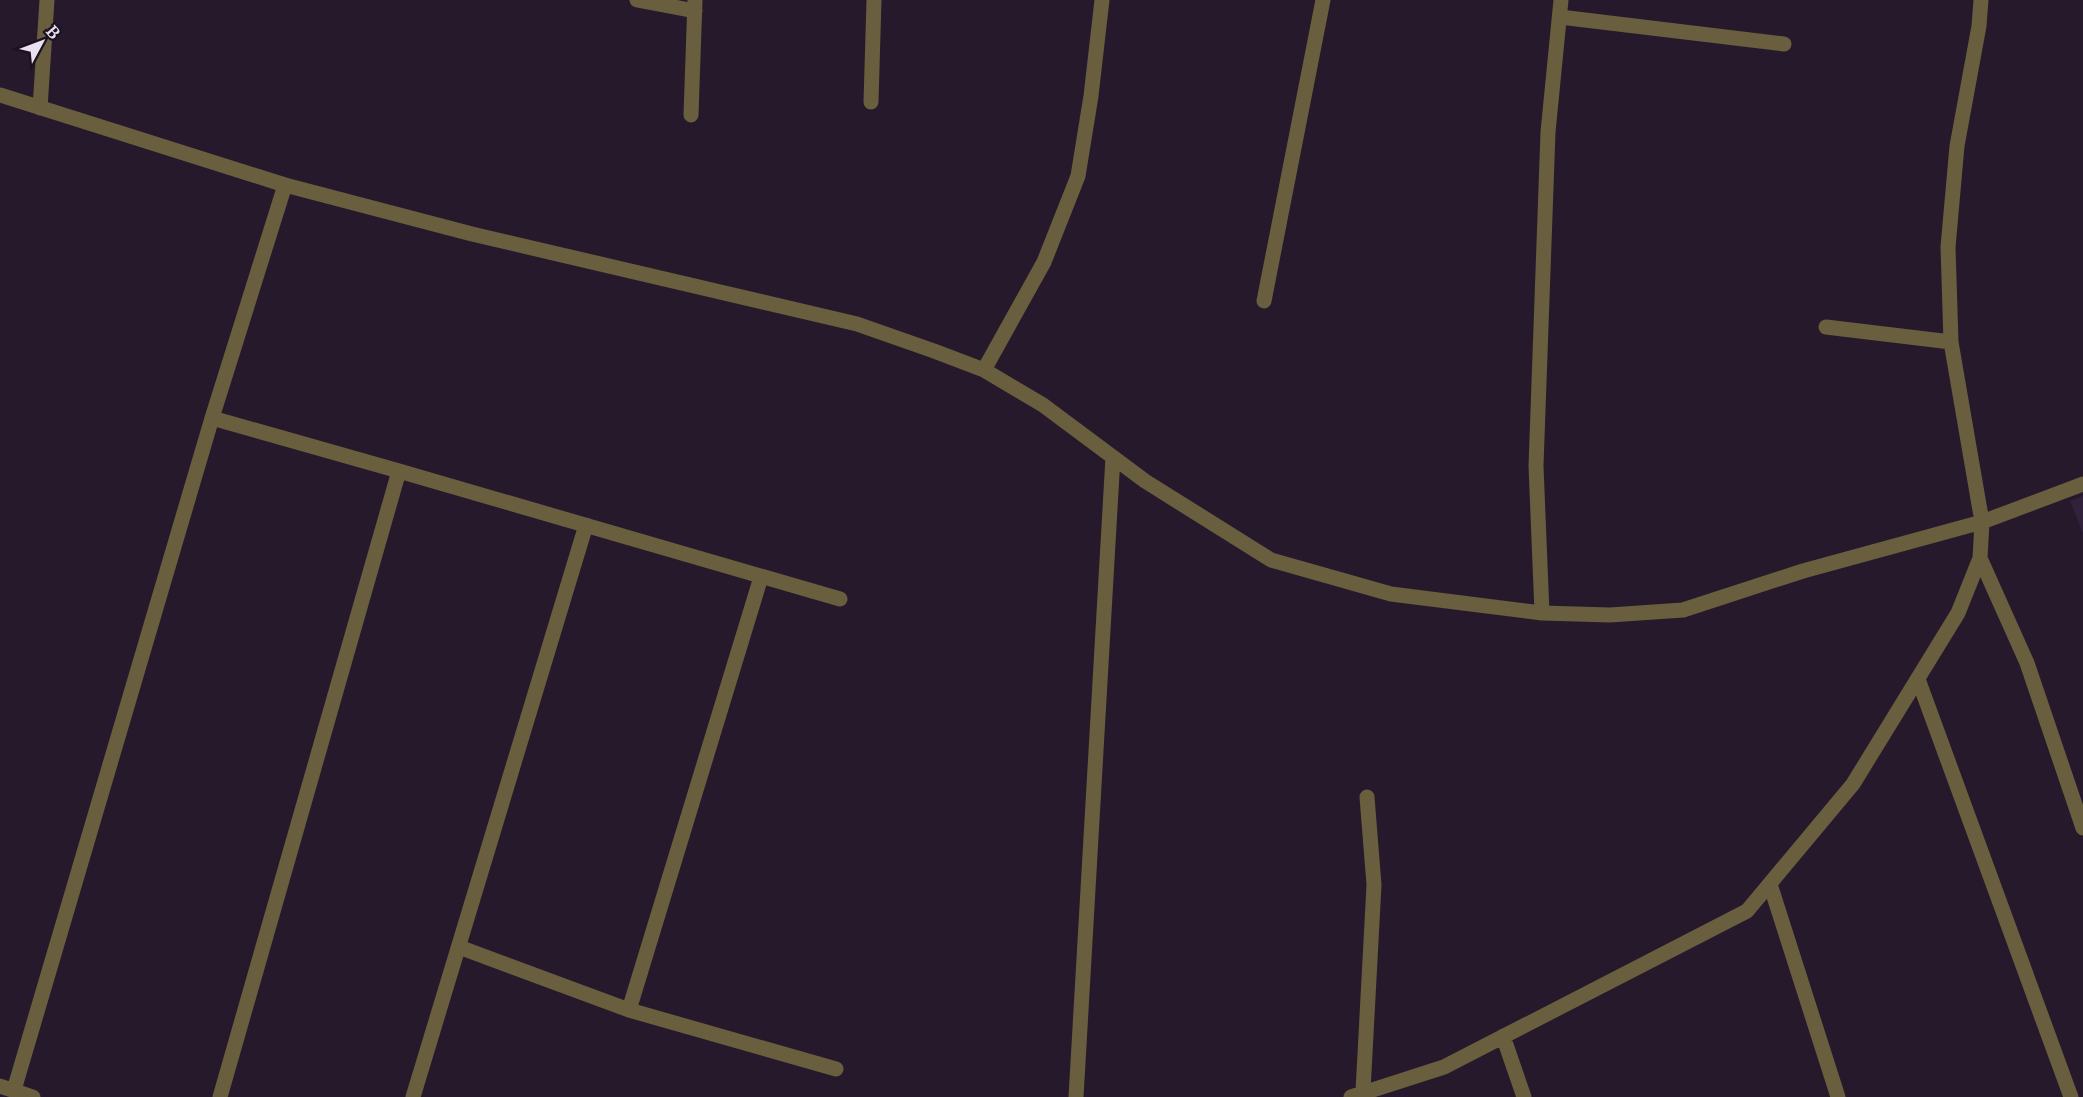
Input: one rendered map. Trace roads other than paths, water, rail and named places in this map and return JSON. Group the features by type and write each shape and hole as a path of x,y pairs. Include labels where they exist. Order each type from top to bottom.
{"street":[{"path":"40,108 47,0"},
{"path":"637,0 695,6 691,115"},
{"path":"871,102 874,0"},
{"path":"984,370 1044,262 1078,176 1091,96 1102,0"},
{"path":"1264,301 1323,0"},
{"path":"1542,613 1536,466 1548,132 1561,0"},
{"path":"1367,797 1374,885 1357,1094 1444,1067 1672,952 1747,910 1853,784 1958,613 1980,558 1982,522 1951,342 1948,247 1957,146 1979,26 1981,0"},
{"path":"1560,17 1784,44"},
{"path":"0,95 285,185 472,234 856,324 984,370 1043,405 1113,458 1271,560 1391,594 1542,613 1610,615 1683,610 1803,571 1982,522 2083,484"},
{"path":"33,1097 7,1088 285,185"},
{"path":"1826,327 1951,342"},
{"path":"212,418 840,599"},
{"path":"1076,1097 1113,458"},
{"path":"220,1097 399,471"},
{"path":"413,1097 586,525"},
{"path":"1980,558 2026,663 2083,828"},
{"path":"629,1010 761,577"},
{"path":"1918,679 2071,1097"},
{"path":"1770,884 1838,1097"},
{"path":"459,947 629,1010 836,1069"},
{"path":"1503,1036 1524,1097"}]}
